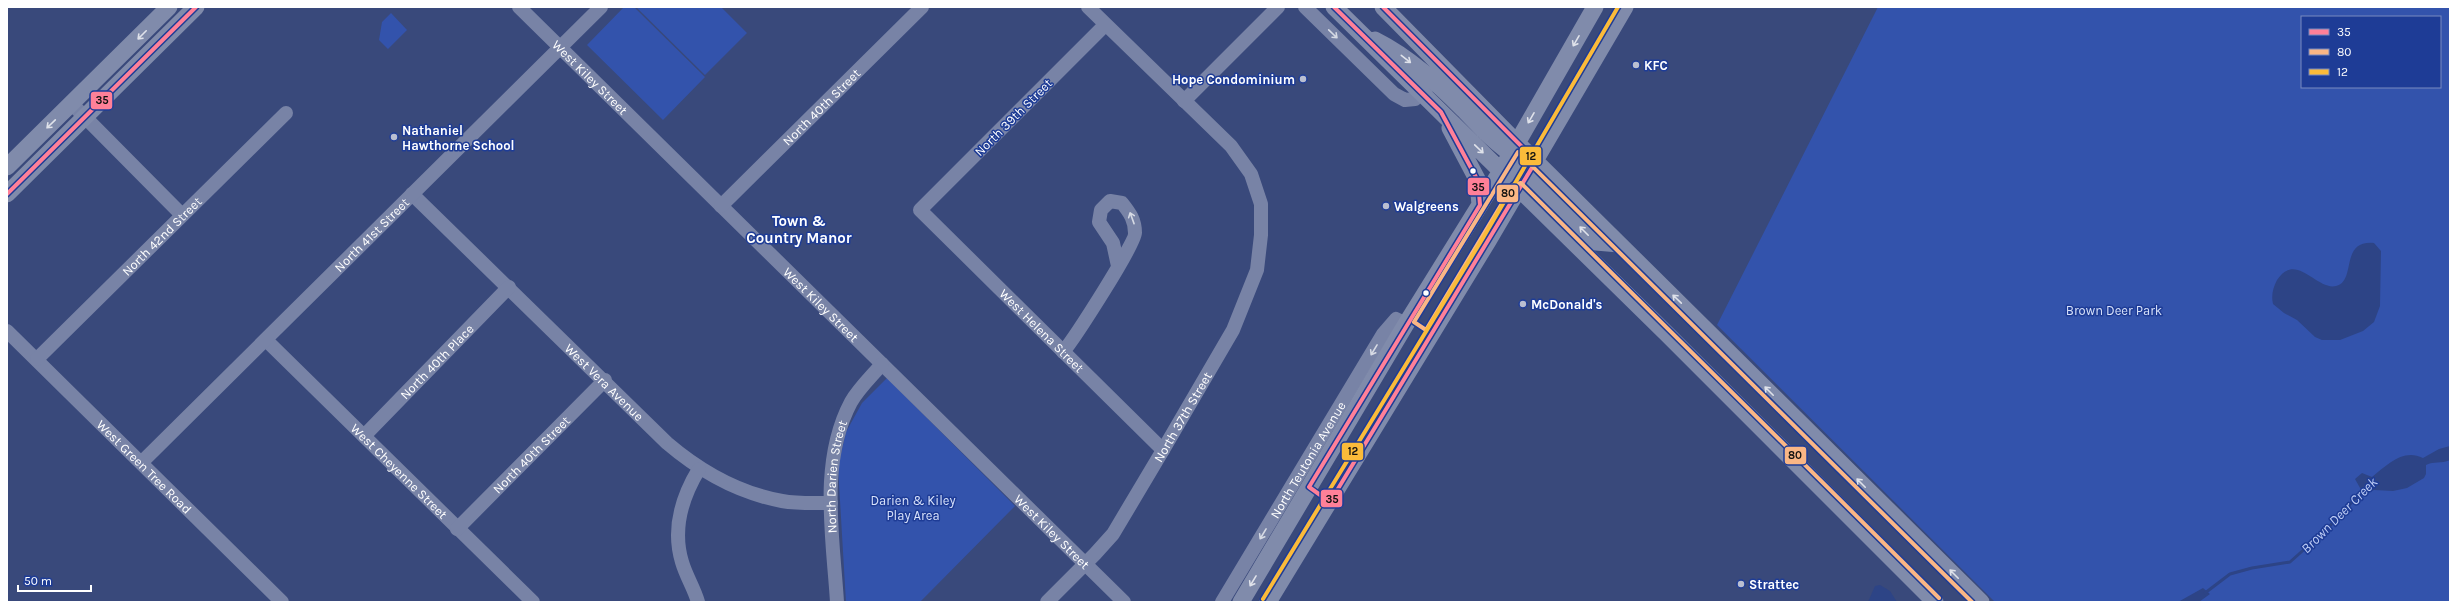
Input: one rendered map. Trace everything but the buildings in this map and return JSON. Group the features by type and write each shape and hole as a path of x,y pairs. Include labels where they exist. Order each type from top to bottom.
{"main road":[{"path":"7,167 170,7"},
{"path":"7,194 196,7"},
{"path":"1334,7 1360,33 1416,97 1441,112 1501,171 1522,183 1935,602"},
{"path":"1383,7 1494,141 1513,148 1522,160 1536,161 1618,244 1981,602"},
{"name":"North Teutonia Avenue","path":"1241,602 1401,321 1480,205 1596,7"},
{"path":"1268,602 1536,161 1625,7"},
{"path":"1360,33 1438,73"},
{"path":"1441,112 1478,181 1480,205"},
{"path":"1522,183 1540,187 1596,242 1618,244"}],"street":[{"name":"West Kiley Street","path":"519,7 1124,602"},
{"name":"North 41st Street","path":"142,462 601,7"},
{"name":"North 40th Street","path":"721,206 922,7"},
{"name":"North 37th Street","path":"1047,602 1113,534 1233,330 1256,273 1261,235 1261,204 1251,174 1231,146 1088,7"},
{"path":"1184,101 1278,7"},
{"path":"1305,7 1394,94 1416,97 1438,73"},
{"name":"North 39th Street","path":"920,210 1105,24"},
{"path":"72,104 182,215"},
{"name":"North 42nd Street","path":"37,359 286,113"},
{"name":"West Vera Avenue","path":"412,194 509,287 667,443 699,469 742,491 784,502 831,503"},
{"name":"West Helena Street","path":"920,210 1163,450"},
{"path":"1063,352 1118,266"},
{"name":"North 40th Place","path":"364,436 509,287"},
{"name":"North Teutonia Avenue","path":"1222,602 1379,341 1401,321"},
{"name":"West Green Tree Road","path":"7,331 142,462 282,602"},
{"name":"West Cheyenne Street","path":"266,340 533,602"},
{"name":"North Darien Street","path":"837,602 831,503 833,452 852,402 882,364"},
{"name":"North 40th Street","path":"458,529 604,380"},
{"path":"698,602 682,563 678,539 681,507 699,469"}],"green space":[{"path":"624,7 634,7 705,77 663,120 587,45"},
{"path":"636,7 721,7 747,33 705,75"},
{"name":"Brown Deer Park","path":"1878,7 2450,7 2450,602 1995,602 1717,325"},
{"path":"391,13 407,30 388,49 379,40 382,22"},
{"name":"Darien & Kiley Play Area","path":"887,378 1015,506 920,602 846,602 838,467 846,432 862,403"}],"shaded area":[{"path":"2374,243 2381,251 2380,306 2374,322 2363,331 2340,340 2322,340 2315,337 2297,320 2284,313 2273,304 2272,295 2274,286 2284,272 2292,269 2299,270 2321,283 2329,286 2336,286 2342,283 2346,277 2352,254 2356,248 2363,244"},
{"path":"2450,446 2450,460 2426,465 2426,474 2424,478 2407,488 2393,491 2374,490 2364,495 2355,479 2362,473 2372,477 2389,463 2402,456 2416,455 2423,458 2439,449"},
{"path":"1880,585 1890,591 1897,602 1868,602 1875,586"},
{"path":"2203,588 2210,594 2199,602 2178,602"}],"waterway":[{"name":"Brown Deer Creek","path":"2205,593 2230,574 2252,568 2290,562 2327,529 2364,489"}],"transit line":[{"name":"35","path":"7,194 196,7"},
{"name":"35","path":"1334,7 1441,112 1478,181 1480,205 1309,487 1330,502 1536,161 1383,7"},
{"name":"12","path":"1263,599 1483,238 1618,7"},
{"name":"80","path":"1939,598 1521,183 1513,185 1426,330 1414,322 1518,152 1972,602"}],"place":[{"name":"KFC","path":"1636,65"},
{"name":"Hope Condominium","path":"1303,79"},
{"name":"Nathaniel Hawthorne School","path":"394,137"},
{"name":"Walgreens","path":"1386,206"},
{"name":"McDonald's","path":"1523,304"},
{"name":"Strattec","path":"1741,584"}],"district":[{"name":"Town & Country Manor","path":"799,230"}]}
